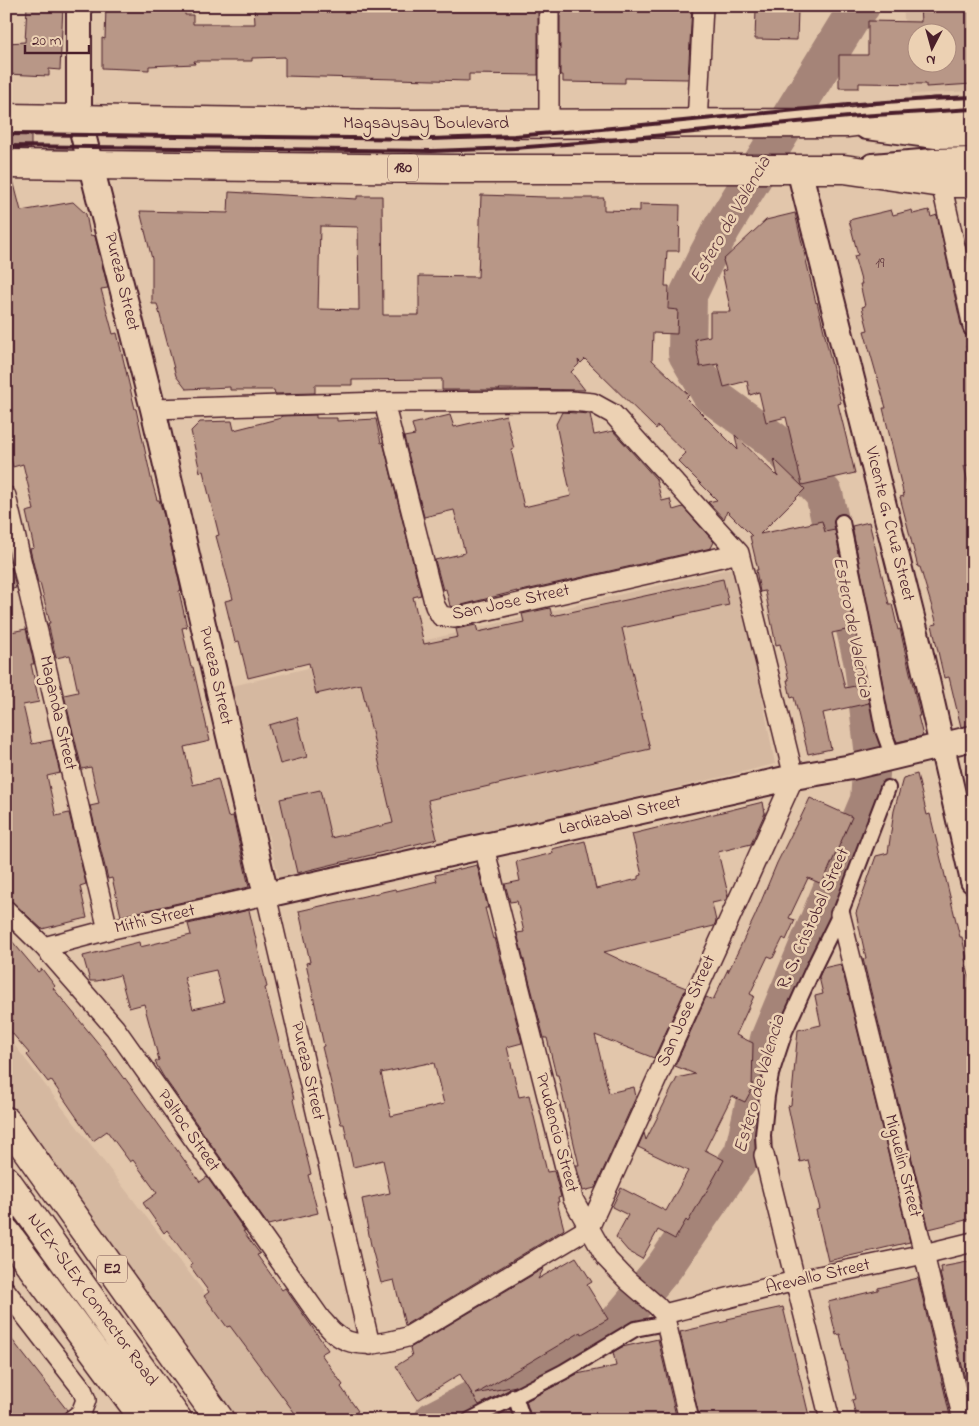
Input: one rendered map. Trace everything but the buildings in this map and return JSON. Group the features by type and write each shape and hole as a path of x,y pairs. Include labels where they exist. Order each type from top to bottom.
{"main road":[{"name":"Magsaysay Boulevard","path":"846,123 935,112 973,112"},
{"name":"Magsaysay Boulevard","path":"6,118 389,124 846,123 936,134 973,134"},
{"path":"938,172 973,161"},
{"name":"180","path":"6,164 447,169 844,169 938,172"},
{"path":"938,172 973,183"},
{"name":"NLEX-SLEX Connector Road","path":"6,1121 220,1420"},
{"name":"NLEX-SLEX Connector Road","path":"6,1180 178,1420"},
{"path":"6,1232 144,1420"}],"street":[{"name":"Pureza Street","path":"79,6 79,119 153,409 370,1345"},
{"path":"549,6 549,124"},
{"path":"697,124 703,6"},
{"name":"Vicente G. Cruz Street","path":"793,169 917,636 973,881"},
{"path":"938,172 973,327"},
{"path":"153,409 384,402 571,401 593,403 613,414 740,553 794,778"},
{"name":"San Jose Street","path":"384,402 435,606 441,616 454,618 740,553"},
{"name":"Maganda Street","path":"6,496 108,930"},
{"path":"842,522 889,758"},
{"name":"Lardizabal Street","path":"266,895 794,778 852,767 973,738"},
{"name":"San Jose Street","path":"589,1228 794,778"},
{"name":"R. S. Cristobal Street","path":"764,1155 763,1135 767,1096 771,1074 785,1031 840,914 888,788"},
{"name":"Prudencio Street","path":"484,847 573,1198 606,1258 663,1314"},
{"name":"Mithi Street","path":"44,947 108,930 266,895"},
{"name":"Paltoc Street","path":"6,910 44,947 115,1028 322,1319 333,1332 348,1342 370,1345"},
{"name":"Miguelin Street","path":"840,914 963,1420"},
{"path":"764,1155 830,1420"},
{"path":"370,1345 406,1337 589,1228"},
{"name":"Arevallo Street","path":"663,1314 973,1242"},
{"path":"6,1291 82,1389 86,1400 81,1413 72,1420"},
{"path":"470,1420 563,1372 635,1328 663,1314 689,1420"},
{"path":"515,1396 523,1420"}],"shaded area":[{"path":"903,6 973,6 973,91 911,94 909,72 956,72 956,22 906,22 906,39"},
{"path":"737,567 775,764 280,883 232,686"},
{"path":"6,1034 302,1420 218,1420 6,1143"}],"waterway":[{"name":"Estero de Valencia","path":"433,1420 616,1325 665,1266 743,1153 769,1039 869,800 873,747 863,664 824,494 777,443 711,395 687,354 688,295 705,260 722,228 850,20 861,6"}],"railway":[{"path":"6,134 432,139 514,136 858,104 973,97"},
{"path":"6,146 432,151 515,148 859,116 973,109"}]}
